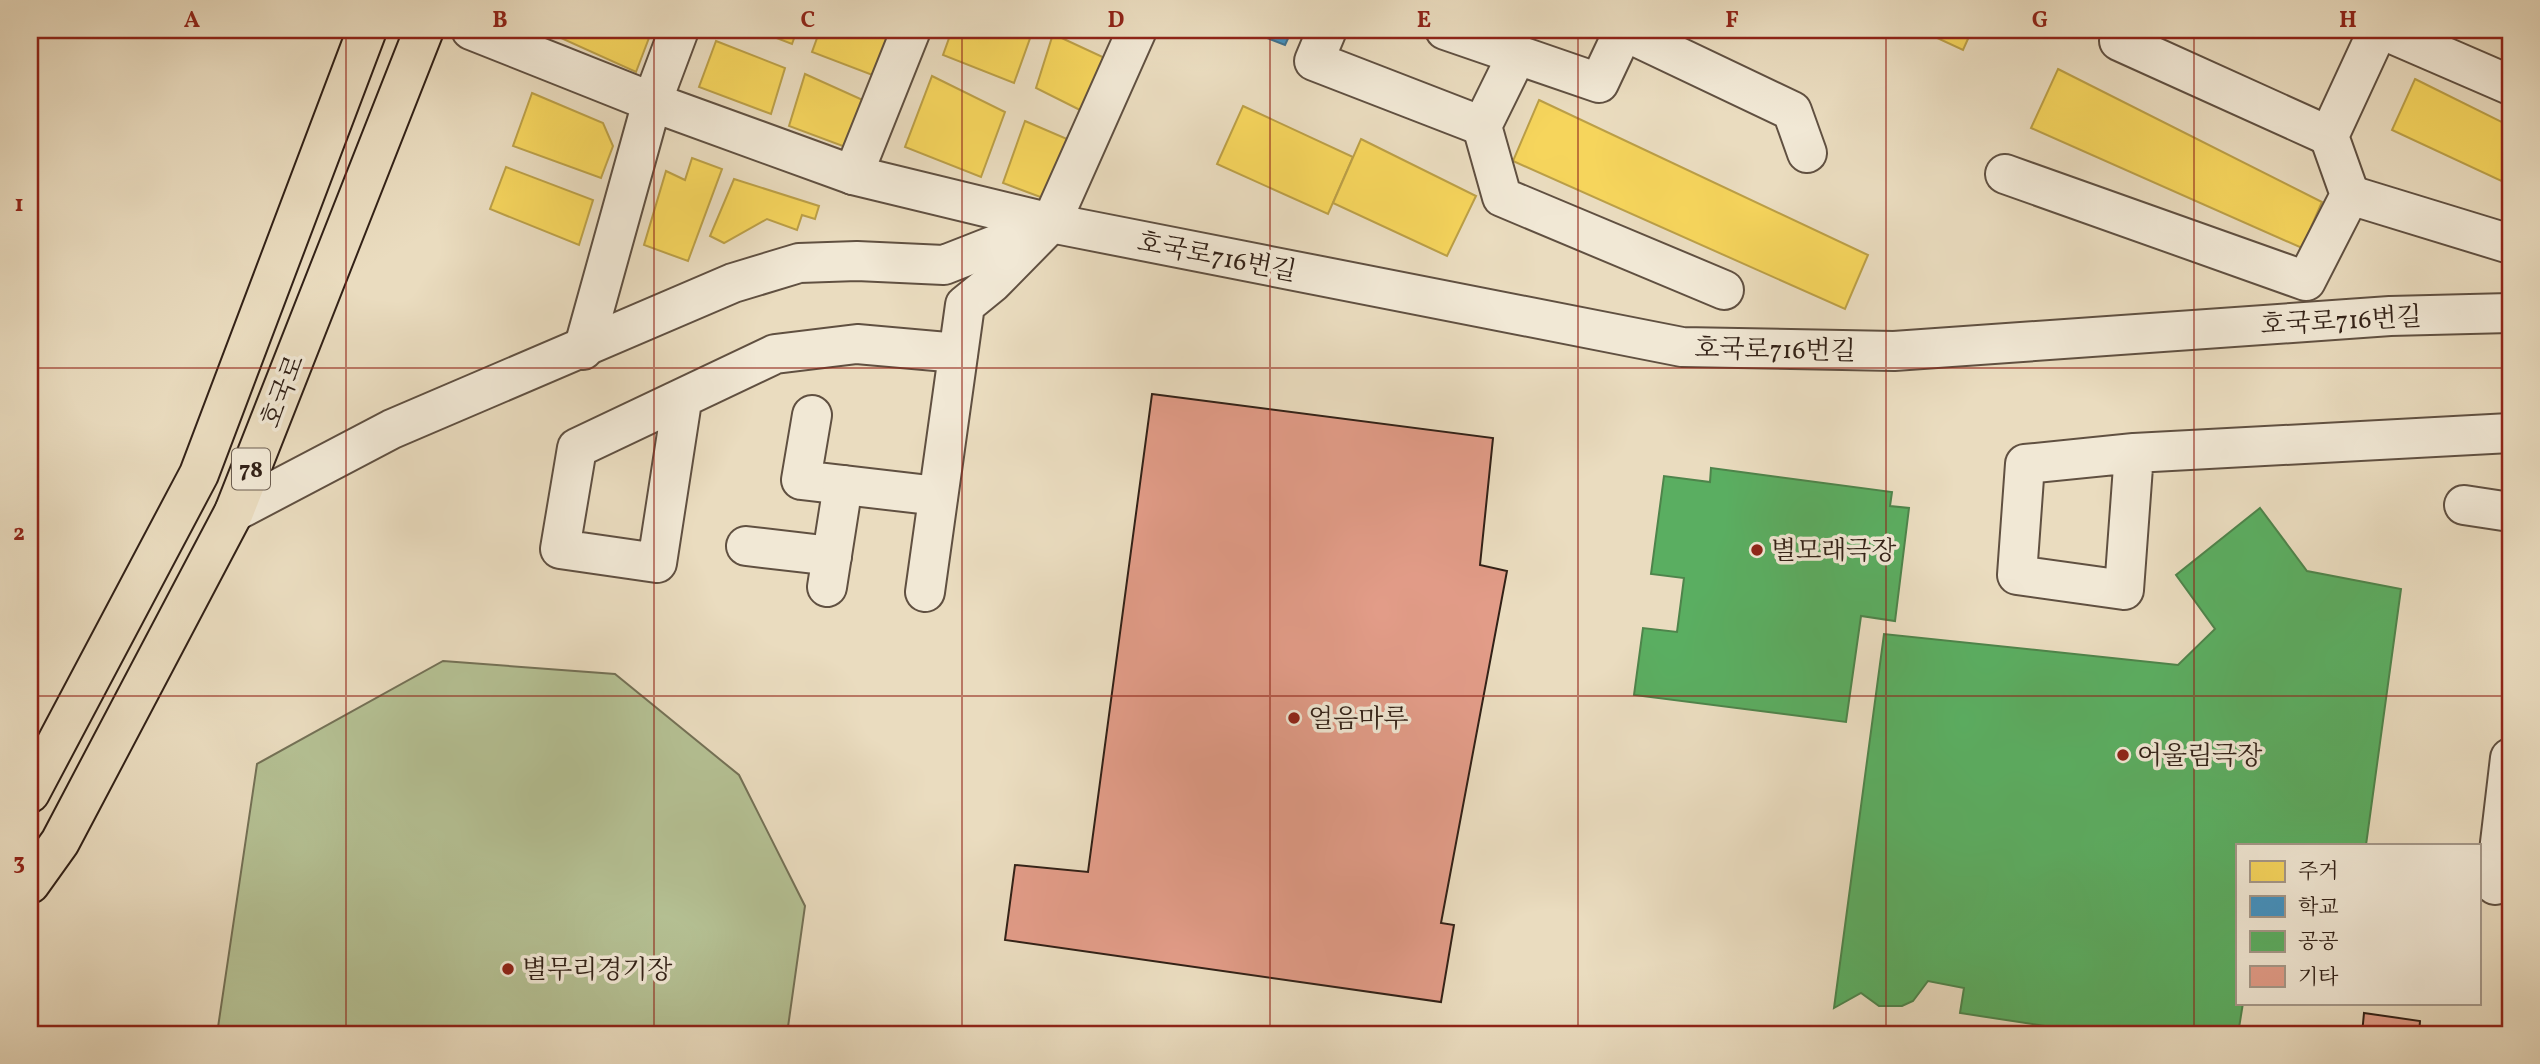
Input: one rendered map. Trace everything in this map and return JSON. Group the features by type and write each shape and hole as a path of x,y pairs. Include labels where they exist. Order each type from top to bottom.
{"main road":[{"name":"호국로","path":"30,793 199,474 367,30"},
{"name":"호국로","path":"30,884 60,842 234,512 424,30"}],"street":[{"name":"호국로716번길","path":"471,30 652,102 853,175 1051,223 1682,348 1894,351 2390,316 2510,313"},
{"path":"583,350 652,102 679,30"},
{"path":"853,175 911,30"},
{"path":"925,592 965,305 992,283 1051,223 1137,30"},
{"path":"1327,30 1314,61 1482,126"},
{"path":"1445,30 1599,83 1624,30 1792,111 1807,153"},
{"path":"2005,174 2306,281 2350,195 2329,136 2378,30"},
{"path":"2384,30 2510,85"},
{"path":"2119,41 2329,136"},
{"path":"1517,55 1482,126 1502,197 1724,290"},
{"path":"2350,195 2510,244"},
{"path":"234,512 393,429 583,350 733,283 799,263 944,265 1051,223"},
{"path":"682,401 775,354 857,344 958,353"},
{"path":"812,415 801,480 938,496"},
{"path":"2134,453 2510,433"},
{"path":"746,546 830,571 843,485"},
{"path":"2464,505 2510,512"},
{"path":"2495,885 2510,758"}],"green space":[{"path":"443,661 615,674 739,775 805,906 787,1034 217,1034 257,764"}],"building: 주거":[{"path":"553,30 652,30 636,72 552,34"},
{"path":"756,30 797,30 792,44"},
{"path":"820,30 890,31 875,76 812,52"},
{"path":"952,30 1033,30 1014,83 943,55"},
{"path":"1920,30 1972,30 1963,50"},
{"path":"1053,34 1107,59 1088,114 1036,88"},
{"path":"716,41 785,68 771,114 699,87"},
{"path":"2058,69 2322,202 2302,248 2031,128"},
{"path":"805,74 865,101 848,148 789,126"},
{"path":"932,76 1005,112 981,177 905,147"},
{"path":"2415,79 2510,126 2510,185 2392,130"},
{"path":"532,93 603,123 613,146 601,178 513,146"},
{"path":"1539,100 1868,255 1845,309 1513,161"},
{"path":"1243,106 1353,157 1328,214 1217,164"},
{"path":"1025,121 1074,142 1051,201 1003,183"},
{"path":"1361,139 1476,196 1447,256 1333,203"},
{"path":"692,158 722,169 688,261 644,245 666,171 685,180"},
{"path":"506,167 593,200 579,245 490,209"},
{"path":"734,179 819,206 815,219 802,215 797,230 767,219 724,243 710,236"}],"building: 학교":[{"path":"1247,30 1292,30 1285,45"}],"building: 공공":[{"name":"별모래극장","path":"1711,468 1892,492 1890,506 1909,508 1895,621 1861,616 1846,722 1634,695 1643,628 1677,632 1684,578 1651,574 1664,476 1710,482"},
{"name":"어울림극장","path":"2260,508 2307,571 2401,589 2366,844 2236,844 2236,1004 2243,1004 2238,1034 2098,1034 1960,1013 1964,988 1928,981 1913,1001 1902,1006 1879,1006 1861,993 1834,1008 1884,634 2178,665 2215,629 2176,575"}],"building: 기타":[{"name":"얼음마루","path":"1152,394 1493,438 1480,565 1507,571 1441,923 1454,925 1441,1002 1005,940 1015,865 1088,872"},
{"path":"2364,1013 2420,1021 2419,1034 2362,1034"}],"place":[{"name":"별모래극장","path":"1757,550"},
{"name":"얼음마루","path":"1294,718"},
{"name":"어울림극장","path":"2123,755"},
{"name":"별무리경기장","path":"508,969"}]}
